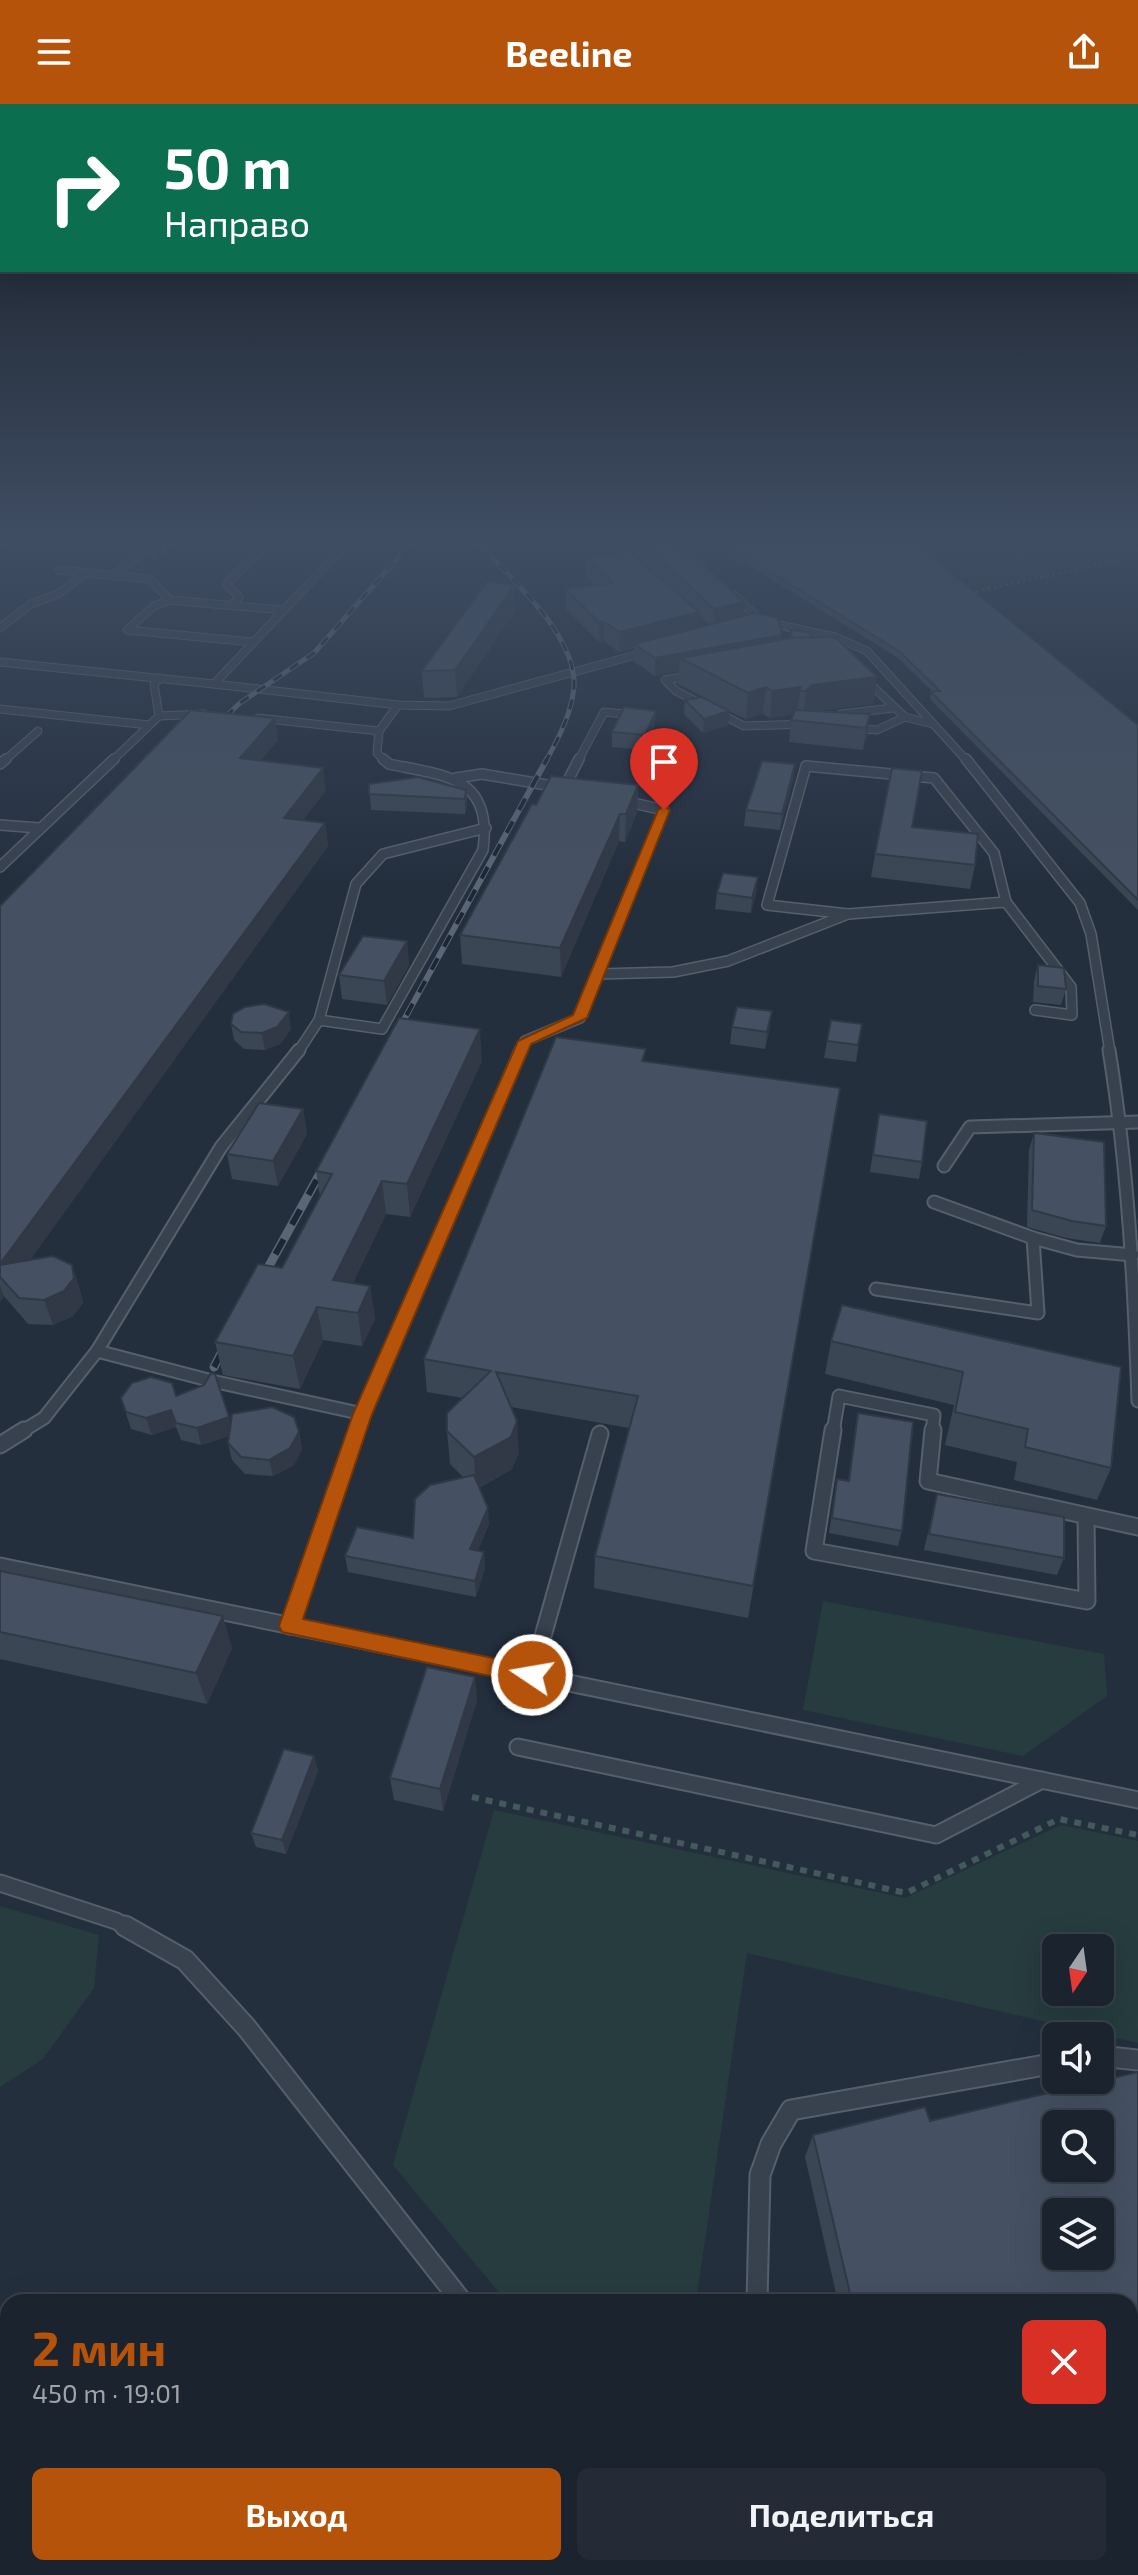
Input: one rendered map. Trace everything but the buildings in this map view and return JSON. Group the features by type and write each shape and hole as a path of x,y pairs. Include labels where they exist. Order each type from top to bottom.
{"lane":[{"path":"214,684 244,651"},
{"path":"0,662 398,705 449,706 648,651"},
{"path":"867,651 967,760 1080,903 1091,934 1121,1123 1133,1255 1138,1401"},
{"path":"854,668 905,717 934,724"},
{"path":"696,674 665,680 676,691 744,726 817,724"},
{"path":"159,716 154,684 160,678"},
{"path":"398,705 379,731 377,753 389,764 456,778 482,774 579,791"},
{"path":"836,715 893,708"},
{"path":"0,709 149,725"},
{"path":"0,867 159,716 184,712 213,714"},
{"path":"564,788 604,712 646,716"},
{"path":"242,717 379,731"},
{"path":"847,727 877,730 905,717"},
{"path":"778,722 807,718"},
{"path":"0,764 38,731"},
{"path":"1006,902 848,914 767,905 806,766 934,778 994,853 1006,902 1071,987 1072,1015 1035,1010"},
{"path":"319,1020 382,1029 483,850 486,828 481,804 456,778"},
{"path":"290,1626 363,1414 525,1041 580,1018 664,810 607,798"},
{"path":"0,825 39,828"},
{"path":"0,1445 44,1418 97,1351 221,1147 292,1061 319,1020 356,884 383,854 486,828"},
{"path":"599,974 673,972 728,961 848,914"},
{"path":"944,1166 970,1127 1138,1122"},
{"path":"934,1202 1033,1238 1077,1250 1133,1255"},
{"path":"876,1289 1038,1313 1033,1238"},
{"path":"97,1351 212,1381 363,1414"},
{"path":"1086,1516 1087,1601 814,1551 839,1396 934,1415 928,1481 1138,1527"},
{"path":"532,1675 600,1434"},
{"path":"0,1566 1138,1800"},
{"path":"518,1747 936,1835 1042,1780"},
{"path":"0,1883 116,1921 185,1960 246,2027 456,2294"},
{"path":"1114,2057 1138,2060"},
{"path":"757,2294 760,2175 771,2144 791,2110 1042,2065"}],"path":[{"path":"472,1797 906,1893 1059,1819 1138,1835"}],"green space":[{"path":"823,1601 1104,1654 1107,1696 1023,1756 803,1710"},
{"path":"494,1810 905,1898 1061,1825 1138,1841 1138,2043 1114,2037 1114,2022 1047,2022 747,1953 697,2294 500,2294 393,2165"},
{"path":"0,1906 99,1935 94,1988 43,2059 0,2087"}],"railway":[{"path":"211,730 240,703 315,651"},
{"path":"546,761 571,706 574,686 566,651"},
{"path":"394,1038 547,759"},
{"path":"259,1284 327,1161"},
{"path":"214,1367 230,1336"}],"route":[{"path":"532,1675 290,1626 363,1414 525,1041 580,1018 664,810"}]}
